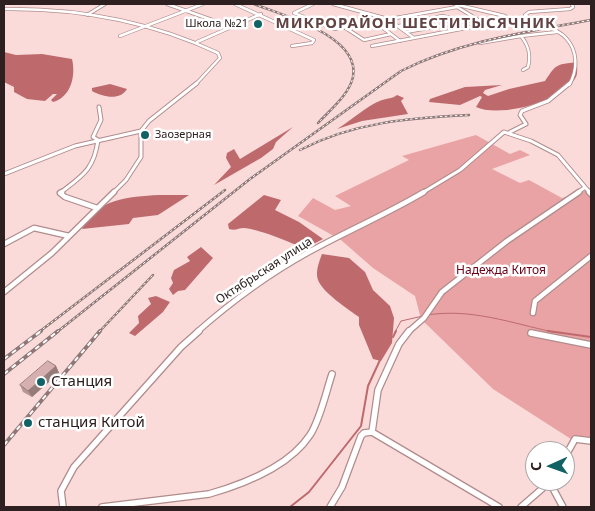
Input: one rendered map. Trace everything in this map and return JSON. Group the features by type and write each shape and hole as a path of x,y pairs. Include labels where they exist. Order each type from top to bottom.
{"street":[{"path":"33,8 37,4"},
{"path":"86,15 105,4"},
{"path":"167,4 232,27"},
{"path":"120,36 203,4"},
{"path":"235,4 261,14 314,40 312,43 292,46"},
{"path":"313,4 294,13 334,29 456,5 504,16 508,20 372,46"},
{"path":"333,4 388,19 414,38"},
{"path":"572,4 573,8 564,10 526,14 528,17 558,32 578,50 581,57"},
{"path":"456,5 486,24"},
{"path":"4,9 33,8 148,25 197,42 218,53 220,58 191,88 148,123 141,132 141,158 126,180 52,253 4,292"},
{"path":"197,42 261,14"},
{"path":"399,26 446,15 468,21"},
{"path":"406,32 478,20"},
{"path":"374,22 400,41"},
{"path":"344,27 367,40 391,34"},
{"path":"480,43 558,32"},
{"path":"521,36 528,44 530,53 528,67 523,70"},
{"name":"Октябрьская улица","path":"63,507 60,498 62,483 74,467 181,347 229,304 309,252 391,212 460,170 506,132 519,130 526,124 520,115 522,111 561,98"},
{"path":"98,140 93,137 100,120 99,107"},
{"path":"4,174 64,150 98,140 141,132"},
{"path":"506,132 548,148 558,155 591,194"},
{"path":"97,208 65,197 60,193 88,172 96,156 98,140"},
{"path":"372,432 378,390 399,344 410,329 424,318 442,292 507,241 584,188"},
{"path":"4,244 34,228 69,236"},
{"path":"533,313 535,300 591,256"},
{"path":"531,332 591,345"},
{"path":"102,507 208,494 226,490 285,462 310,435 332,374"},
{"path":"330,507 342,487 361,436 364,433 372,432 498,507"},
{"path":"574,441 575,439 591,441"},
{"path":"521,507 540,491"},
{"path":"555,491 563,507"}],"green space":[{"name":"Надежда Китоя","path":"476,135 510,154 520,150 530,155 492,169 520,183 529,180 562,198 591,189 591,442 574,441 493,389 421,319 415,296 373,268 341,240 298,216 313,198 335,210 351,206 335,196 409,160 402,156"}],"shaded area":[{"path":"4,52 16,55 42,54 72,59 73,72 68,91 64,96 53,102 51,100 57,94 53,94 45,101 27,99 14,92 14,87 4,82"},
{"path":"577,62 577,75 569,86 559,94 530,106 515,109 486,110 476,107 482,97 480,96 460,105 429,102 430,99 465,87 502,85 485,90 483,93 488,96 545,81 558,66"},
{"path":"110,84 127,89 120,95 111,97 92,91 92,88"},
{"path":"397,95 404,98 401,101 408,114 362,121 337,129 370,106"},
{"path":"293,127 276,142 273,149 261,158 214,185 231,167 226,158 227,153 234,149 240,159"},
{"path":"189,195 158,215 133,218 129,224 82,229 88,219 105,205 125,198"},
{"path":"264,195 281,200 275,210 299,222 323,239 304,249 257,230 244,228 229,229 228,224"},
{"path":"201,247 213,258 185,290 178,291 173,295 169,289 173,283 171,278 174,270 190,261 187,257"},
{"path":"322,254 349,258 365,272 373,290 390,306 394,318 392,343 381,361 373,359 359,325 359,317 336,300 318,280 318,267"},
{"path":"156,296 170,302 163,312 135,336 129,333 139,323 138,316 151,304 148,298"}],"building":[{"path":"48,361 56,366 28,391 20,385"}],"waterway":[{"path":"427,315 443,313 475,315 550,331"},
{"path":"395,332 401,321 423,316"},
{"path":"393,337 396,331"},
{"path":"550,331 591,337"},
{"path":"290,507 309,492 361,426 368,386 380,360"}],"railway":[{"path":"254,4 317,29 333,39 345,50 352,63 353,77 348,90 318,123"},
{"path":"57,332 250,179 401,71 447,52 470,45 591,20"},
{"path":"300,150 361,127 403,120 469,115"},
{"path":"39,332 225,190"},
{"path":"99,332 153,275"},
{"path":"4,359 41,331"},
{"path":"4,374 58,331"},
{"path":"4,445 100,331"}],"place":[{"name":"Школа №21","path":"258,24"},
{"name":"Заозерная","path":"145,135"},
{"name":"Станция","path":"41,382"},
{"name":"станция Китой","path":"28,423"}],"district":[{"name":"МИКРОРАЙОН ШЕСТИТЫСЯЧНИК","path":"416,24"}]}
